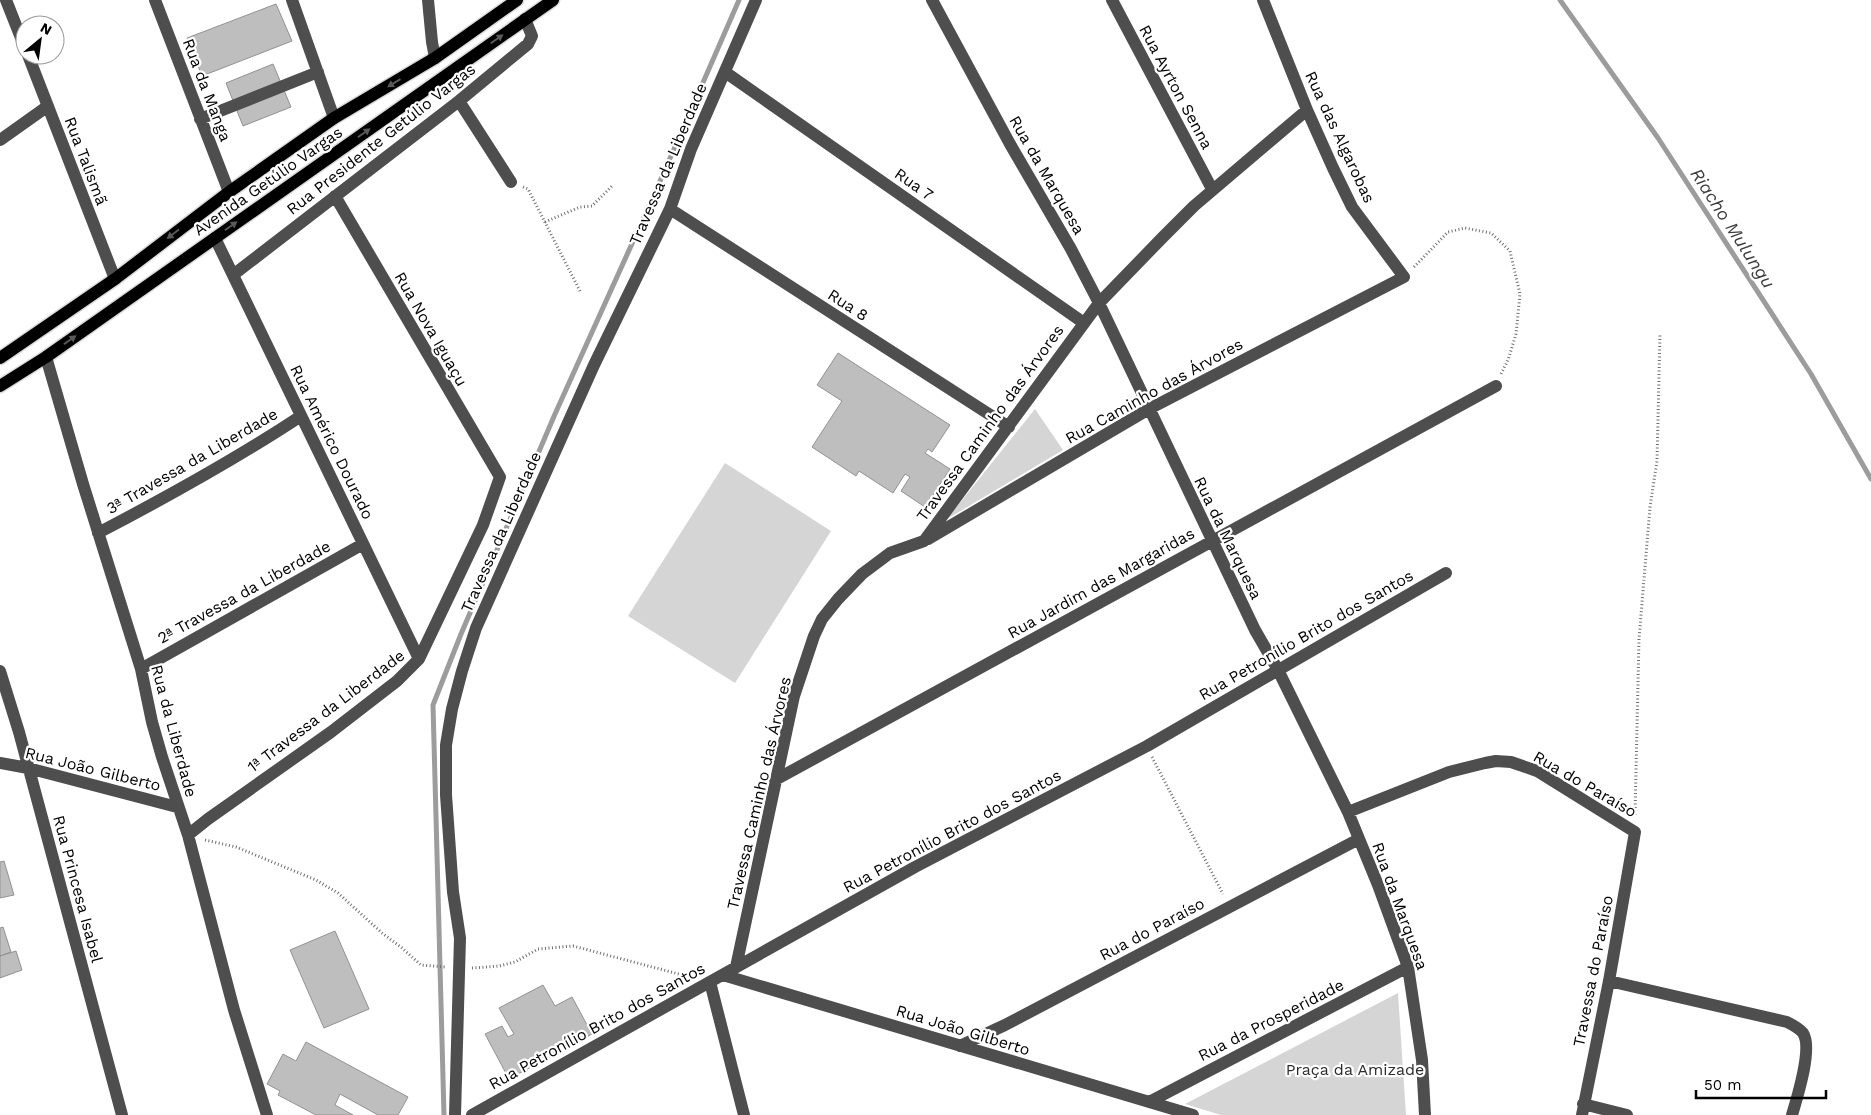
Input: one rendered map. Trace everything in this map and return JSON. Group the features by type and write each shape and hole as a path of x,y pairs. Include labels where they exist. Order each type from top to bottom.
{"main road":[{"name":"Avenida Getúlio Vargas","path":"0,358 115,279 229,192 334,118 435,58 517,0"},
{"name":"Avenida Getúlio Vargas","path":"0,386 46,357 553,0"}],"street":[{"path":"6,0 15,23"},
{"name":"Rua da Manga","path":"155,0 229,192"},
{"path":"292,0 334,118"},
{"path":"428,0 435,58"},
{"name":"Travessa da Liberdade","path":"455,1115 460,938 453,892 446,796 446,745 452,709 462,671 476,628 594,365 670,209 691,149 756,0"},
{"name":"Rua da Marquesa","path":"932,0 1006,136 1071,248 1254,630 1278,670 1348,812 1408,967 1422,1060 1424,1115"},
{"name":"Rua Ayrton Senna","path":"1112,0 1212,190"},
{"name":"Rua das Algarobas","path":"1263,0 1307,110 1352,207 1404,277"},
{"name":"Rua Presidente Getúlio Vargas","path":"233,275 459,101 531,40 531,31 525,20"},
{"name":"Rua Talismã","path":"32,65 115,279"},
{"path":"200,119 318,72"},
{"name":"Rua 7","path":"725,72 1084,323"},
{"path":"459,101 511,182"},
{"path":"0,140 48,106"},
{"name":"Travessa Caminho das Árvores","path":"736,967 759,867 775,780 794,696 814,636 822,619 862,574 890,552 924,541 1099,303 1163,236 1212,190 1307,110"},
{"name":"Rua Nova Iguaçu","path":"335,196 500,477"},
{"name":"Rua 8","path":"670,209 1009,427"},
{"name":"Rua Américo Dourado","path":"215,238 419,659"},
{"name":"Rua Caminho das Árvores","path":"924,541 1149,409 1404,277"},
{"name":"Rua da Liberdade","path":"46,357 98,533 141,668 152,722 172,784 177,807 188,836 234,1010 267,1115"},
{"name":"Rua Jardim das Margaridas","path":"775,780 1496,386"},
{"name":"3ª Travessa da Liberdade","path":"98,533 160,501 301,416"},
{"name":"1ª Travessa da Liberdade","path":"188,836 215,814 331,732 397,681 419,659 483,525 500,477"},
{"name":"2ª Travessa da Liberdade","path":"141,668 363,544"},
{"name":"Rua Petronílio Brito dos Santos","path":"472,1115 915,867 1147,746 1446,573"},
{"name":"Rua Princesa Isabel","path":"0,671 122,1115"},
{"name":"Rua do Paraíso","path":"1348,812 1449,772 1496,761 1518,764 1537,771 1635,832"},
{"name":"Rua João Gilberto","path":"0,763 28,768 177,807"},
{"name":"Travessa do Paraíso","path":"1583,1110 1610,980 1635,832"},
{"name":"Rua do Paraíso","path":"960,1046 1005,1025 1359,839"},
{"name":"Rua da Prosperidade","path":"1149,1102 1408,967"},
{"name":"Rua João Gilberto","path":"723,975 1193,1115"},
{"path":"1610,980 1787,1022 1798,1028 1804,1035 1806,1058 1792,1115"},
{"path":"710,982 744,1115"},
{"path":"1583,1110 1627,1115"}],"path":[{"path":"511,182 528,190 581,293"},
{"path":"545,222 580,207 592,206 612,186"},
{"path":"1404,277 1448,232 1465,228 1482,230 1491,233 1510,251 1520,294 1516,334 1508,360 1496,386"},
{"path":"1635,832 1639,639 1650,507 1657,461 1660,334"},
{"path":"1147,746 1230,907"},
{"path":"188,836 236,847 316,880 338,893 421,965 459,968 499,966 515,962 538,949 572,946 710,982"}],"green space":[{"path":"1035,409 1063,450 947,519"},
{"path":"725,463 831,531 735,683 628,616"},
{"name":"Praça da Amizade","path":"1398,993 1406,1115 1221,1115 1185,1104"}],"building":[{"path":"276,4 292,41 202,76 187,38"},
{"path":"273,64 291,107 243,126 226,83"},
{"path":"838,353 950,425 932,452 928,449 925,453 950,469 925,507 901,491 910,477 905,474 893,493 859,471 856,476 812,447 842,401 817,385"},
{"path":"4,861 14,895 0,898 0,862"},
{"path":"3,927 11,952 0,956 0,928"},
{"path":"335,931 369,1009 324,1028 290,950"},
{"path":"16,951 22,970 0,978 0,956"},
{"path":"543,985 555,1006 572,997 592,1034 509,1079 485,1034 502,1026 508,1037 514,1034 499,1008"},
{"path":"306,1042 408,1097 398,1115 378,1115 340,1094 335,1105 353,1115 316,1115 278,1095 280,1091 267,1084 283,1054 296,1061"}],"waterway":[{"path":"444,1115 433,705 461,634 555,414 654,195 739,0"},
{"name":"Riacho Mulungu","path":"1560,0 1658,138 1811,374 1871,479"}]}
